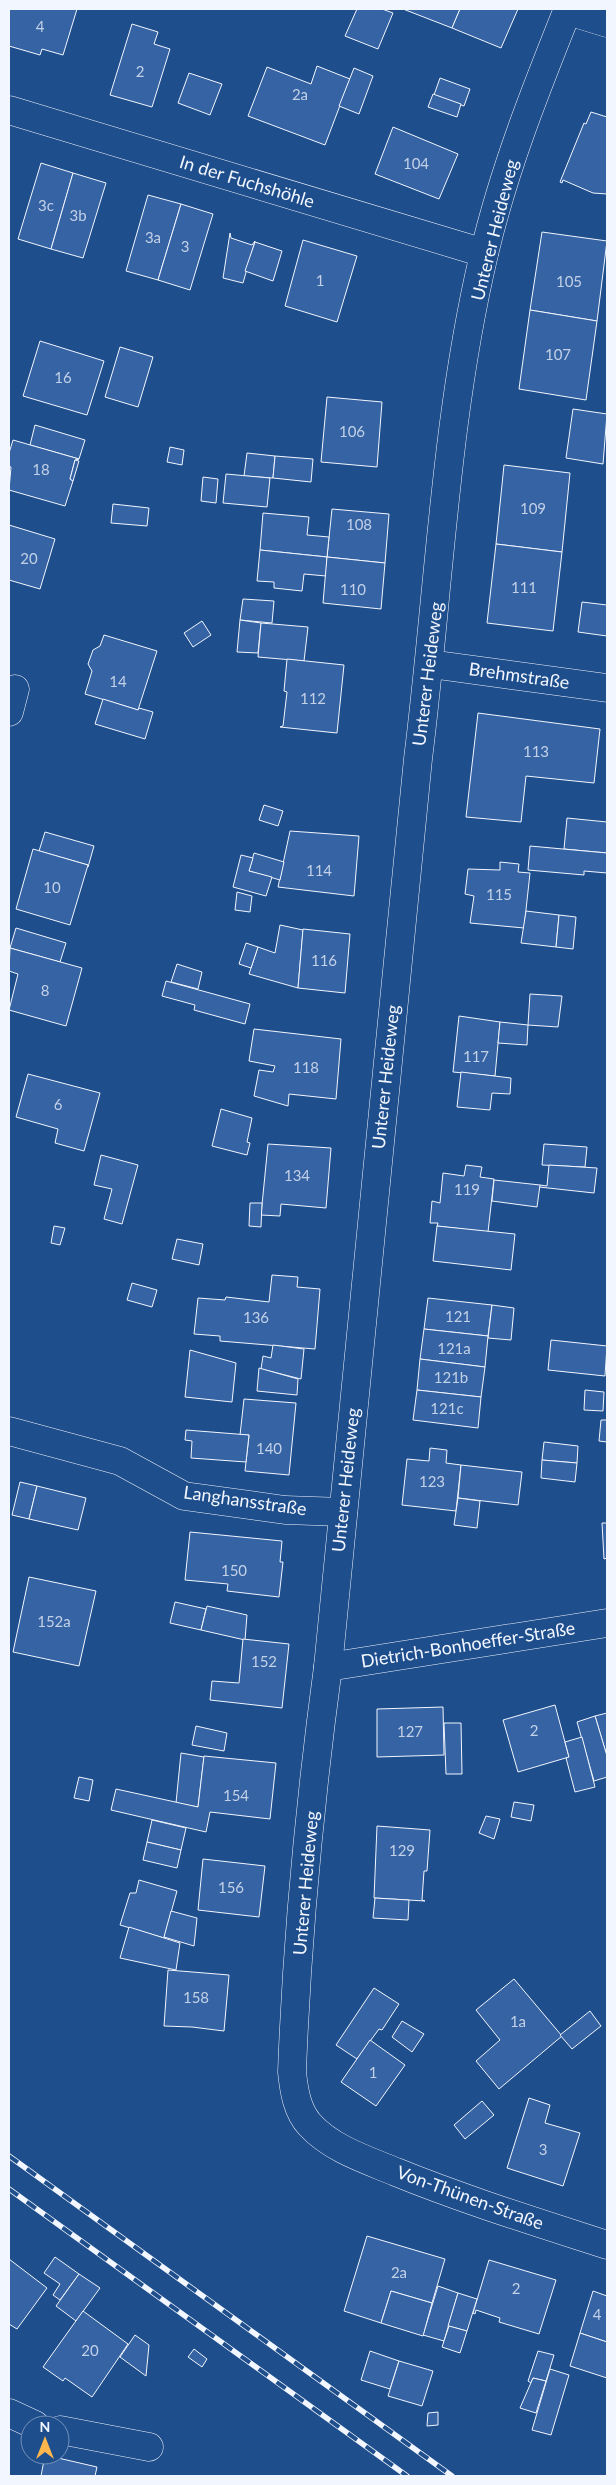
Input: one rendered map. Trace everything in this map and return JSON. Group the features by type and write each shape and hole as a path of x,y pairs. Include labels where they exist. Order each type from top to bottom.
{"street":[{"path":"568,10 607,22"},
{"name":"Unterer Heideweg","path":"335,2144 309,2124 300,2110 295,2094 292,2072 301,1934 319,1738 328,1667 418,760 430,664 456,405 484,253 524,119 568,10"},
{"name":"In der Fuchshöhle","path":"9,110 484,253"},
{"name":"Brehmstraße","path":"430,664 607,688"},
{"name":"Langhansstraße","path":"9,1431 120,1461 184,1496 285,1510 343,1512"},
{"name":"Dietrich-Bonhoeffer-Straße","path":"328,1667 607,1623"},
{"name":"Von-Thünen-Straße","path":"335,2144 354,2155 456,2196 607,2245"},
{"path":"70,2432 149,2447"}],"building":[{"path":"9,9 77,9 63,55 42,49 40,55 9,46"},
{"path":"357,9 382,9 393,13 378,49 345,36"},
{"path":"403,9 460,9 452,28"},
{"path":"460,9 518,9 501,48 452,28"},
{"path":"132,24 158,32 154,44 170,49 152,107 110,95"},
{"path":"317,66 350,79 325,145 248,116 267,67 311,84"},
{"path":"354,68 373,76 359,114 339,106"},
{"path":"189,73 222,84 210,115 178,103"},
{"path":"440,78 470,89 464,106 434,95"},
{"path":"433,94 461,104 457,117 428,107"},
{"path":"591,112 607,117 607,194 593,193 563,180 562,183 560,182 584,123 586,124"},
{"path":"393,127 458,154 439,199 375,174"},
{"path":"41,163 73,173 51,249 18,239"},
{"path":"73,173 106,183 83,258 51,249"},
{"path":"148,195 181,204 158,280 126,271"},
{"path":"181,204 213,214 190,290 158,280"},
{"path":"542,232 607,241 597,321 530,310"},
{"path":"230,233 231,238 252,245 255,241 243,283 223,278"},
{"path":"303,240 357,256 337,322 285,306"},
{"path":"255,242 282,251 273,281 245,271"},
{"path":"530,310 597,321 586,400 519,389"},
{"path":"40,341 104,361 87,415 23,396"},
{"path":"120,347 153,357 138,407 105,397"},
{"path":"327,397 382,402 377,467 321,462"},
{"path":"573,409 607,414 603,464 566,458"},
{"path":"35,425 85,440 79,459 30,445"},
{"path":"13,440 79,459 75,460 70,479 73,481 65,506 9,490 11,467 9,466 9,453"},
{"path":"170,447 184,450 182,465 167,462"},
{"path":"247,453 275,456 273,478 244,476"},
{"path":"275,456 313,459 311,482 273,478"},
{"path":"75,460 79,461 73,481 70,479"},
{"path":"504,465 570,473 562,552 496,544"},
{"path":"226,474 270,478 267,507 223,503"},
{"path":"203,477 218,479 216,503 201,501"},
{"path":"113,504 149,508 147,526 111,523"},
{"path":"332,509 389,514 385,563 327,557"},
{"path":"263,513 309,517 307,535 329,537 327,557 260,550"},
{"path":"9,525 55,539 40,589 9,580"},
{"path":"496,544 562,552 553,631 487,623"},
{"path":"260,550 327,557 326,576 304,574 302,591 274,588 274,582 257,581"},
{"path":"327,557 385,563 381,609 323,603"},
{"path":"243,599 274,601 272,623 240,620"},
{"path":"582,602 607,605 607,636 578,632"},
{"path":"240,620 261,623 258,653 237,652"},
{"path":"202,621 211,635 193,647 184,633"},
{"path":"261,623 308,627 304,661 258,657"},
{"path":"104,635 157,651 138,710 85,694 92,671 88,664 93,650 100,646"},
{"path":"287,659 344,665 337,733 280,727 283,726 287,692 284,691"},
{"path":"103,699 138,710 139,708 153,712 145,739 95,724"},
{"path":"478,713 600,729 594,783 526,776 521,822 466,817"},
{"path":"264,805 283,811 278,826 259,820"},
{"path":"567,818 607,822 607,853 564,849"},
{"path":"290,831 359,836 354,896 278,887"},
{"path":"45,832 94,846 88,867 88,865 39,851"},
{"path":"530,846 607,853 607,873 584,871 584,875 528,870"},
{"path":"33,849 88,865 70,925 16,909"},
{"path":"254,853 284,862 280,880 249,871"},
{"path":"241,855 253,858 249,871 272,877 266,896 233,887"},
{"path":"500,862 519,864 518,872 530,873 524,928 470,923 474,896 465,894 468,869 500,870"},
{"path":"237,892 252,896 250,912 235,910"},
{"path":"526,911 559,915 556,947 521,943"},
{"path":"559,915 576,917 573,949 556,947"},
{"path":"280,925 303,930 298,988 249,974 258,947 275,953"},
{"path":"16,928 66,943 60,962 10,948"},
{"path":"303,929 350,934 345,993 298,988"},
{"path":"246,943 258,947 251,968 239,964"},
{"path":"10,948 82,968 66,1026 9,1010 18,974 9,971"},
{"path":"177,964 202,972 198,989 171,982"},
{"path":"166,981 250,1004 245,1024 194,1010 195,1005 162,996"},
{"path":"530,994 562,996 558,1027 528,1025"},
{"path":"459,1016 500,1022 495,1076 453,1072"},
{"path":"500,1022 528,1025 527,1045 498,1043"},
{"path":"254,1029 341,1039 336,1099 289,1094 288,1106 254,1096 259,1070 273,1072 275,1066 249,1061"},
{"path":"461,1072 511,1078 510,1094 492,1093 490,1110 457,1107"},
{"path":"28,1074 100,1093 84,1151 55,1143 58,1129 16,1117"},
{"path":"221,1109 252,1118 247,1142 250,1143 247,1155 212,1146"},
{"path":"268,1144 331,1148 326,1208 281,1204 280,1216 261,1215"},
{"path":"544,1144 587,1147 585,1167 542,1165"},
{"path":"101,1155 138,1165 122,1224 104,1219 112,1189 94,1185"},
{"path":"466,1165 482,1167 480,1177 494,1179 488,1232 437,1226 438,1223 430,1223 432,1201 440,1203 443,1173 464,1176"},
{"path":"549,1165 597,1168 594,1193 539,1187 540,1185 547,1186"},
{"path":"494,1180 540,1185 537,1207 492,1201"},
{"path":"250,1203 262,1203 261,1227 249,1226"},
{"path":"54,1226 65,1228 60,1245 51,1243"},
{"path":"437,1226 515,1234 511,1270 433,1261"},
{"path":"177,1239 203,1244 199,1265 172,1259"},
{"path":"272,1275 298,1277 297,1287 320,1289 315,1349 220,1341 220,1336 194,1334 198,1298 225,1300 226,1297 269,1302"},
{"path":"132,1283 157,1290 152,1307 127,1300"},
{"path":"428,1298 492,1305 488,1336 424,1329"},
{"path":"492,1305 514,1308 511,1340 488,1338"},
{"path":"424,1329 488,1336 485,1367 420,1359"},
{"path":"551,1340 607,1346 605,1376 548,1370"},
{"path":"273,1345 304,1349 301,1379 261,1369 263,1356 271,1358"},
{"path":"190,1350 236,1363 232,1402 185,1397"},
{"path":"420,1359 485,1367 481,1397 417,1390"},
{"path":"259,1368 298,1379 297,1395 257,1391"},
{"path":"417,1390 481,1397 478,1428 413,1420"},
{"path":"585,1390 604,1392 603,1411 584,1410"},
{"path":"244,1399 296,1403 289,1475 245,1471 249,1435 240,1435"},
{"path":"601,1420 607,1420 607,1442 599,1441"},
{"path":"186,1430 249,1435 246,1462 191,1458 192,1441 185,1440"},
{"path":"544,1442 578,1446 577,1463 542,1460"},
{"path":"430,1448 447,1450 446,1463 461,1465 456,1511 402,1505 407,1459 429,1461"},
{"path":"542,1460 577,1463 575,1482 541,1478"},
{"path":"461,1465 522,1472 518,1505 458,1498"},
{"path":"20,1482 37,1486 29,1519 12,1515"},
{"path":"37,1486 86,1498 78,1530 29,1519"},
{"path":"458,1498 480,1501 477,1528 454,1525"},
{"path":"602,1523 607,1523 607,1558 604,1559"},
{"path":"190,1532 282,1541 280,1562 283,1562 279,1597 227,1591 228,1584 185,1580"},
{"path":"29,1577 96,1591 79,1666 13,1652"},
{"path":"175,1602 206,1609 201,1630 170,1623"},
{"path":"207,1606 247,1615 245,1640 201,1630"},
{"path":"243,1639 289,1644 282,1708 210,1700 212,1681 239,1683"},
{"path":"555,1705 569,1757 518,1772 503,1720"},
{"path":"443,1707 444,1755 377,1757 377,1709"},
{"path":"607,1713 607,1756 595,1716"},
{"path":"595,1716 607,1756 607,1777 594,1781 577,1722"},
{"path":"444,1723 461,1723 462,1774 446,1774"},
{"path":"196,1726 227,1733 224,1751 192,1745"},
{"path":"582,1737 595,1787 575,1792 566,1758 569,1757 565,1742"},
{"path":"181,1753 204,1757 198,1807 176,1803"},
{"path":"204,1756 276,1763 270,1819 210,1812 206,1832 111,1810 116,1789 198,1807"},
{"path":"79,1777 93,1780 89,1801 74,1798"},
{"path":"514,1802 534,1805 531,1821 511,1817"},
{"path":"486,1816 500,1819 494,1839 479,1833"},
{"path":"152,1820 186,1828 181,1850 147,1842"},
{"path":"377,1826 430,1830 427,1871 424,1871 422,1900 425,1901 374,1898"},
{"path":"147,1842 181,1850 177,1868 143,1860"},
{"path":"203,1859 265,1866 259,1917 198,1910"},
{"path":"139,1880 177,1891 164,1938 120,1925 130,1893 136,1893"},
{"path":"375,1898 409,1900 408,1920 373,1918"},
{"path":"171,1911 197,1918 194,1946 164,1937"},
{"path":"129,1927 180,1943 176,1970 120,1958"},
{"path":"168,1970 229,1975 224,2031 164,2026"},
{"path":"514,1979 562,2036 499,2089 476,2061 500,2040 476,2010"},
{"path":"374,1988 399,2004 382,2030 379,2029 357,2059 336,2045"},
{"path":"590,2011 601,2026 572,2049 560,2035"},
{"path":"402,2021 424,2034 412,2052 392,2037"},
{"path":"370,2040 405,2065 376,2106 341,2082"},
{"path":"529,2098 550,2105 545,2123 580,2133 563,2186 507,2168"},
{"path":"482,2101 494,2115 465,2139 454,2125"},
{"path":"367,2236 445,2259 432,2303 391,2291 381,2323 344,2311"},
{"path":"55,2257 79,2274 60,2300 53,2295 60,2284 44,2273"},
{"path":"9,2259 47,2288 17,2329 9,2324"},
{"path":"489,2260 556,2280 539,2334 499,2322 500,2318 476,2310 475,2314 473,2313"},
{"path":"79,2274 100,2288 76,2321 56,2306"},
{"path":"438,2286 458,2293 444,2341 423,2335"},
{"path":"391,2291 432,2303 423,2336 381,2323"},
{"path":"593,2291 607,2296 607,2342 580,2333"},
{"path":"458,2293 477,2299 467,2331 448,2326"},
{"path":"83,2311 128,2344 92,2397 65,2378 63,2381 43,2367"},
{"path":"449,2326 467,2331 460,2353 442,2347"},
{"path":"580,2333 607,2342 607,2378 570,2366"},
{"path":"135,2335 149,2345 146,2376 120,2357"},
{"path":"194,2349 207,2359 202,2367 188,2357"},
{"path":"370,2351 399,2361 390,2389 361,2380"},
{"path":"538,2351 554,2355 546,2381 533,2378 531,2383 528,2381"},
{"path":"399,2361 433,2371 422,2406 388,2396"},
{"path":"550,2369 569,2375 551,2435 532,2430"},
{"path":"533,2378 546,2381 536,2413 520,2408"},
{"path":"438,2412 438,2425 427,2426 428,2413"},
{"path":"70,2461 97,2467 95,2476 41,2476 43,2465 70,2465"}],"railway":[{"path":"9,2156 452,2476"},
{"path":"9,2189 407,2476"}]}
